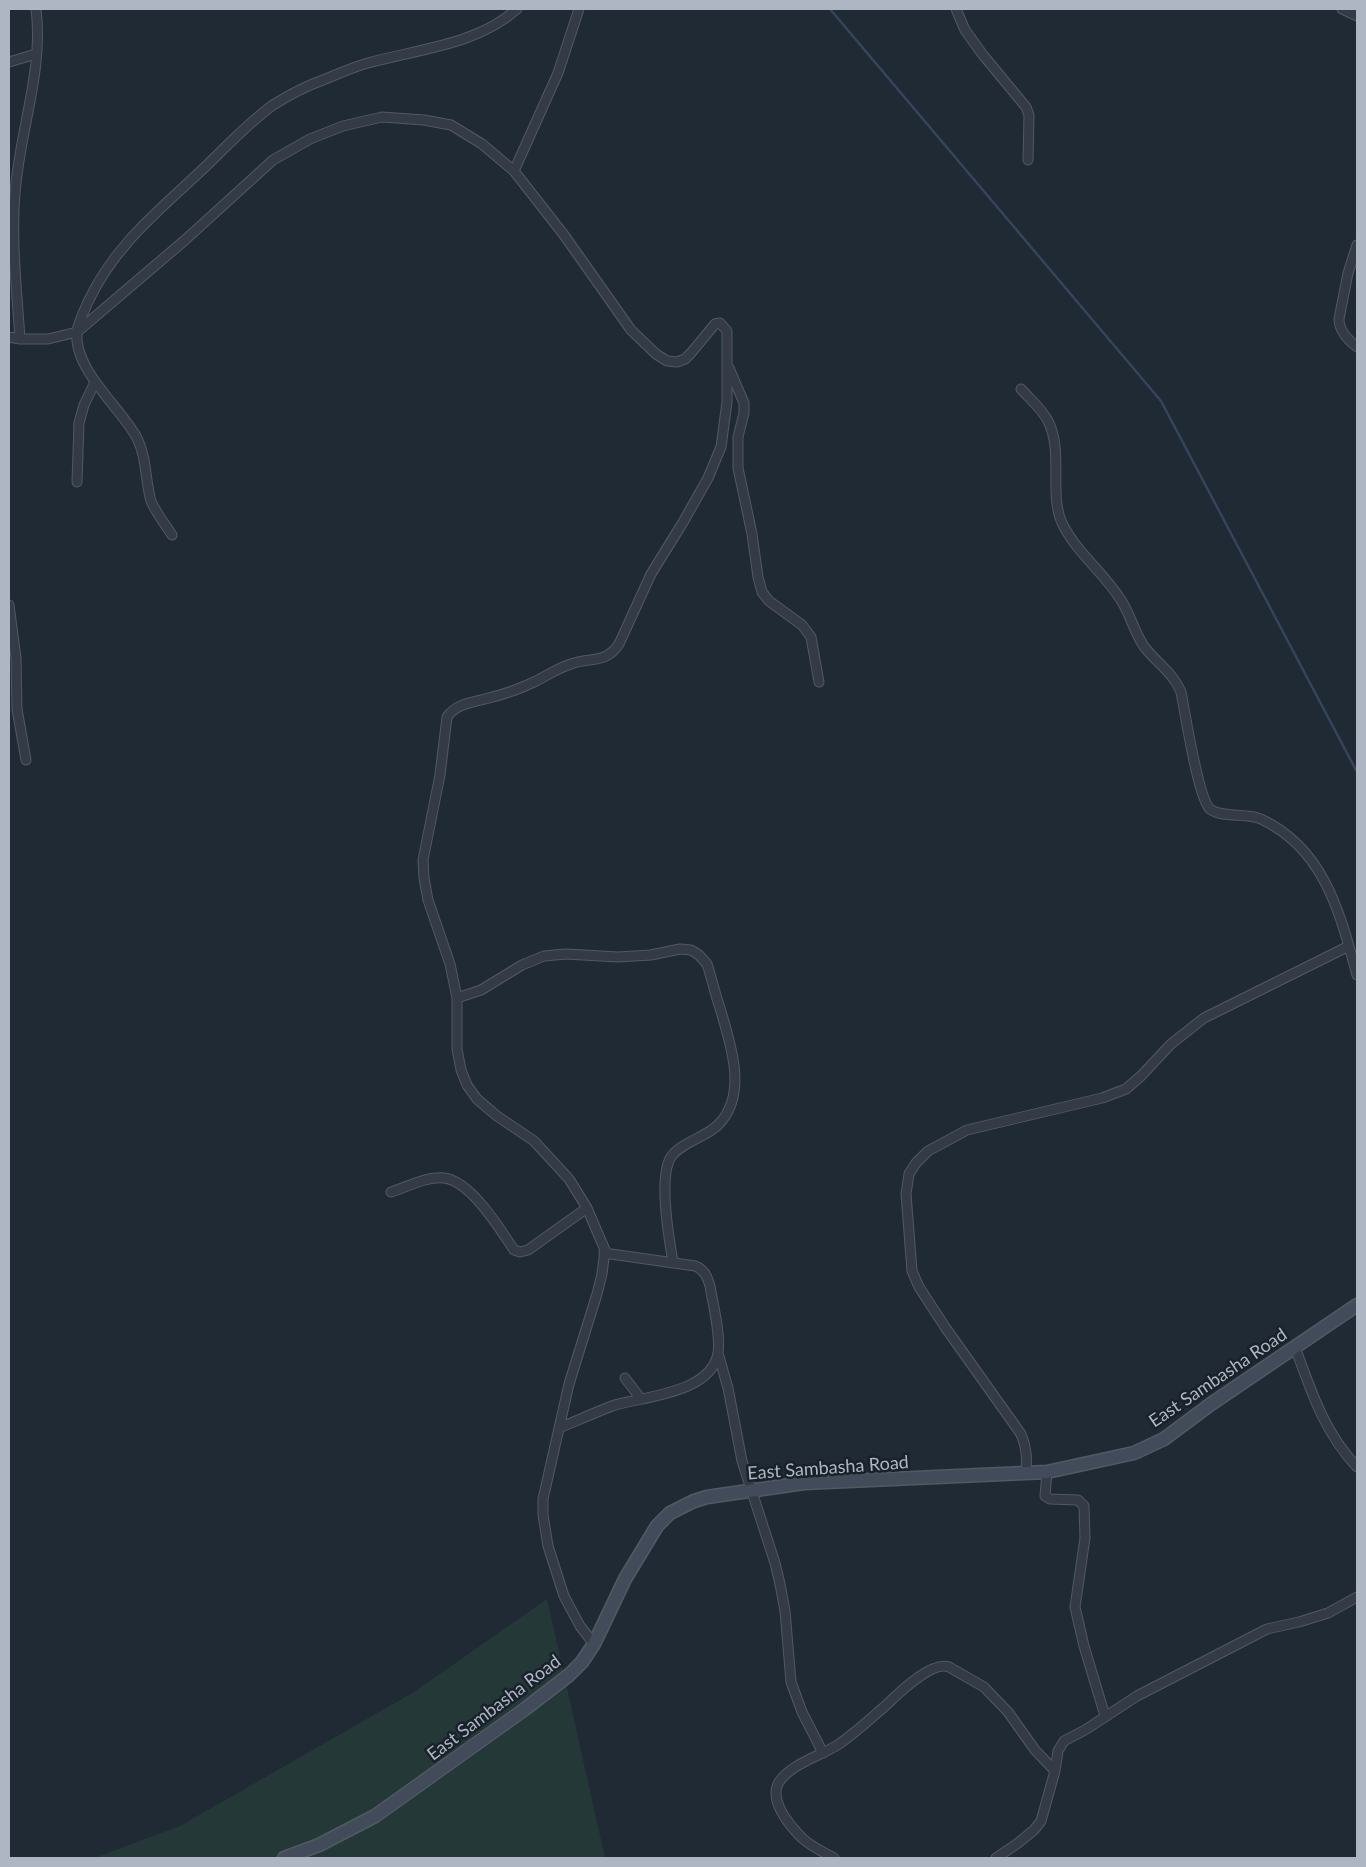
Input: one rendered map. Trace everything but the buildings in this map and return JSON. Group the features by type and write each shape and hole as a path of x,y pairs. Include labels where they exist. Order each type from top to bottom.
{"street":[{"path":"20,339 15,243 15,195 20,148 36,54 38,36 36,9"},
{"path":"172,535 151,500 145,459 137,439 95,382 84,362 77,332 96,286 128,240 252,121 274,105 322,80 366,63 452,43 490,28 517,9"},
{"path":"514,171 558,73 579,9"},
{"path":"956,9 965,30 983,56 1026,107 1029,115 1028,160"},
{"path":"1342,9 1357,16"},
{"path":"9,62 36,54"},
{"path":"9,337 48,340 77,332 185,240 262,168 301,143 334,129 382,117 424,120 451,125 482,144 514,171 564,235 631,330 656,354 668,361 677,362 692,353 715,324 720,323 727,331 727,402 724,435 715,463 682,524 651,574 614,652 608,657 574,663 559,668 512,691 461,705 452,710 447,717 440,775 423,860 428,900 450,964 457,998 457,1049 461,1070 467,1085 478,1099 496,1116 534,1141 569,1179 587,1208 604,1246 597,1294 570,1384 544,1488 543,1515 548,1546 564,1596 580,1626 594,1644"},
{"path":"1357,245 1348,273 1339,326 1357,347"},
{"path":"728,365 744,403 744,413 738,437 738,468 762,592 769,601 802,626 811,637 819,682"},
{"path":"77,482 79,423 84,405 95,382"},
{"path":"1021,389 1048,420 1052,432 1055,448 1058,507 1062,523 1072,540 1122,602 1142,643 1177,682 1205,802 1210,809 1216,812 1253,815 1269,823 1300,846 1316,864 1329,888 1357,975"},
{"path":"9,605 16,658 17,709 26,760"},
{"path":"1026,1474 1026,1446 1021,1434 944,1327 912,1271 906,1194 909,1174 916,1163 928,1151 967,1130 1102,1098 1126,1089 1171,1044 1204,1018 1349,946"},
{"path":"457,998 481,990 522,965 544,956 566,954 618,957 680,949 691,950 699,955 707,964 734,1060 734,1085 731,1102 722,1120 712,1129 677,1151 671,1156 668,1164 664,1187 669,1243 673,1262"},
{"path":"391,1192 443,1178 456,1182 488,1214 514,1250 520,1252 528,1250 587,1208"},
{"path":"604,1252 699,1267 708,1278 718,1336 718,1353 728,1388 742,1462 780,1584 785,1611 791,1682 802,1712 823,1753"},
{"name":"East Sambasha Road","path":"284,1858 319,1845 375,1816 400,1800 569,1675 582,1662 594,1644 625,1579 657,1526 670,1513 694,1500 804,1483 1047,1472 1134,1453 1164,1439 1188,1420 1357,1304"},
{"path":"1295,1347 1324,1420 1335,1441 1357,1467"},
{"path":"559,1428 612,1406 693,1384 711,1369 718,1353"},
{"path":"625,1378 641,1399"},
{"path":"1047,1472 1044,1494 1047,1498 1078,1500 1084,1506 1085,1538 1075,1607 1105,1716"},
{"path":"996,1858 1024,1839 1041,1822 1055,1770 1058,1751 1064,1741 1085,1730 1137,1696 1267,1629 1328,1613 1357,1597"},
{"path":"834,1858 817,1849 798,1834 789,1823 777,1801 775,1791 779,1783 786,1774 856,1732 917,1679 937,1666 943,1665 984,1687 1008,1712 1035,1750 1055,1770"}],"shaded area":[{"path":"547,1599 605,1858 94,1858 180,1826 414,1692"}],"waterway":[{"path":"830,9 1161,401 1357,772"}]}
